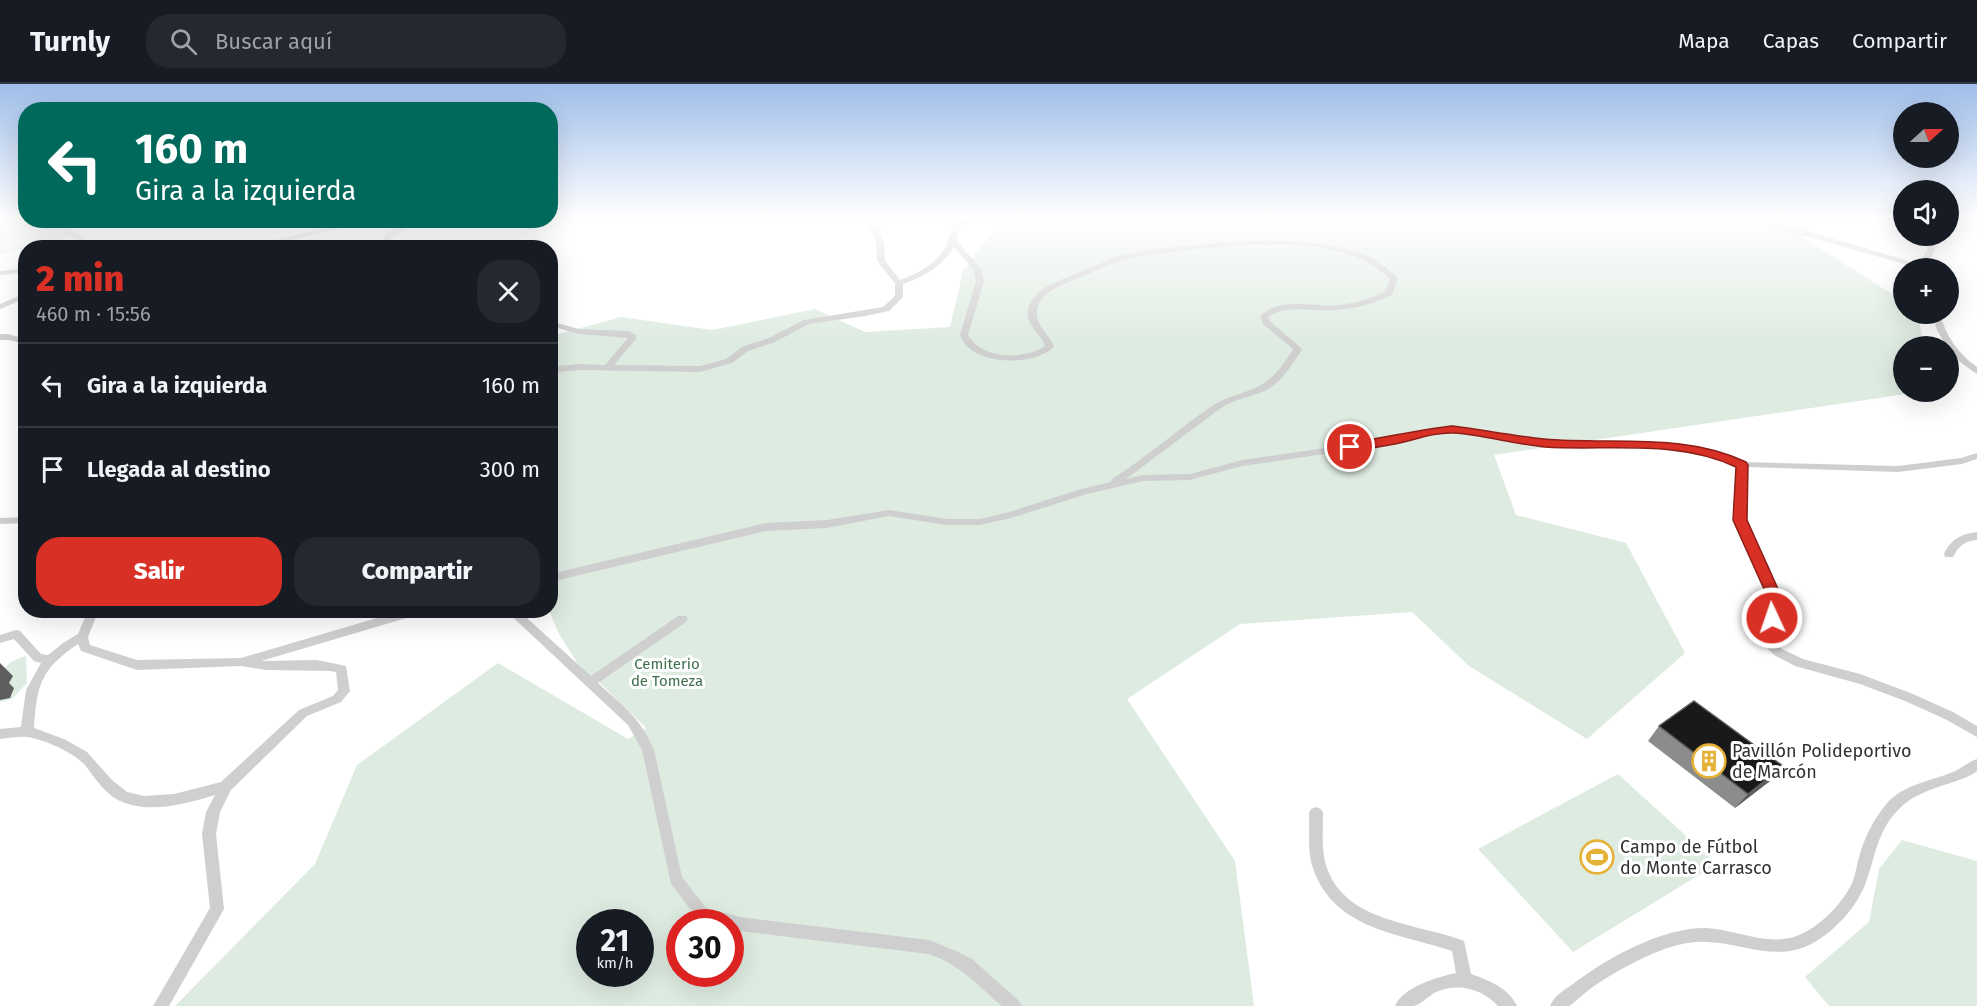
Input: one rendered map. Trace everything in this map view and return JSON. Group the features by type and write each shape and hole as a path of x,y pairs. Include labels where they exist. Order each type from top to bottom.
{"street":[{"path":"558,370 699,369 717,366 745,349 772,340 807,322 885,309 899,297 899,283 881,259"},
{"path":"899,283 926,273 939,259"},
{"path":"968,259 977,269 980,281 964,335 966,343 973,350 1014,357 1033,356 1050,347 1049,340 1036,329 1031,320 1033,307 1042,294 1056,285 1121,259"},
{"path":"1106,486 1143,465 1219,405 1239,394 1263,388 1275,377 1298,349 1266,322 1264,316 1270,311 1299,307 1331,309 1368,303 1389,293 1394,279 1379,264 1367,259"},
{"path":"0,273 18,271"},
{"path":"0,306 18,298"},
{"path":"1939,324 1942,334 1954,351 1977,371"},
{"path":"558,326 589,334 628,334 633,337 607,369"},
{"path":"0,337 18,340"},
{"path":"558,576 766,527 827,524 889,513 947,522 980,522 1106,486 1143,478 1190,477 1242,463 1393,441 1429,431 1453,429 1544,443 1656,445 1707,452 1742,465 1768,463 1898,469 1962,461 1977,456"},
{"path":"1742,465 1740,520 1771,589 1772,618 1767,634 1772,646 1787,657 1859,678 1899,693 1957,719 1977,732"},
{"path":"0,521 18,520"},
{"path":"1949,554 1954,543 1964,538 1977,536"},
{"path":"27,732 32,689 42,670 54,657 82,639 91,618"},
{"path":"82,639 85,648 137,665 241,662 392,618"},
{"path":"519,618 632,721 642,736 648,750 676,880 702,914 740,924 929,946 952,956 972,969 1002,998 1014,1006"},
{"path":"590,683 682,619"},
{"path":"0,639 16,634 38,658 54,657"},
{"path":"0,734 27,732 85,756 95,771 122,796 136,800 175,800 218,792 303,713 337,699 344,691 342,669 336,667 259,667 241,662"},
{"path":"1558,1006 1586,981 1662,942 1705,935 1764,945 1797,944 1827,927 1858,885 1869,847 1894,805 1926,786 1969,771 1977,764"},
{"path":"161,1006 217,909 209,834 218,792"},
{"path":"1316,813 1320,869 1325,881 1337,897 1350,909 1366,918 1460,946 1464,980"},
{"path":"1402,1006 1430,986 1442,981 1464,980 1483,986 1509,1006"}],"green space":[{"name":"Cemiterio de Tomeza","path":"972,259 1837,259 1893,295 1893,324 1920,324 1922,336 1893,336 1893,396 1494,455 1516,515 1626,543 1685,653 1587,739 1469,666 1412,612 1240,624 1127,699 1235,861 1254,1006 175,1006 315,864 357,765 498,663 628,739 646,728 596,679 590,683 559,634 552,618 558,618 558,334 621,317 712,330 815,309 865,332 950,327 963,271"},
{"path":"26,656 27,683 12,699 0,702 0,683 3,671 11,662"},
{"name":"Campo de Fútbol do Monte Carrasco","path":"1618,774 1717,864 1573,952 1478,849"},
{"path":"1902,840 1977,861 1977,1006 1829,1006 1805,977 1869,922 1879,869"}],"building":[{"path":"1694,701 1783,766 1748,794 1659,726"}],"place":[{"name":"Pavillón Polideportivo de Marcón","path":"1709,761"},
{"name":"Campo de Fútbol do Monte Carrasco","path":"1597,857"}],"route":[{"path":"1350,447 1393,441 1429,431 1453,429 1544,443 1656,445 1707,452 1727,458 1742,465 1740,469 1742,502 1740,520 1771,589 1772,618"}]}
